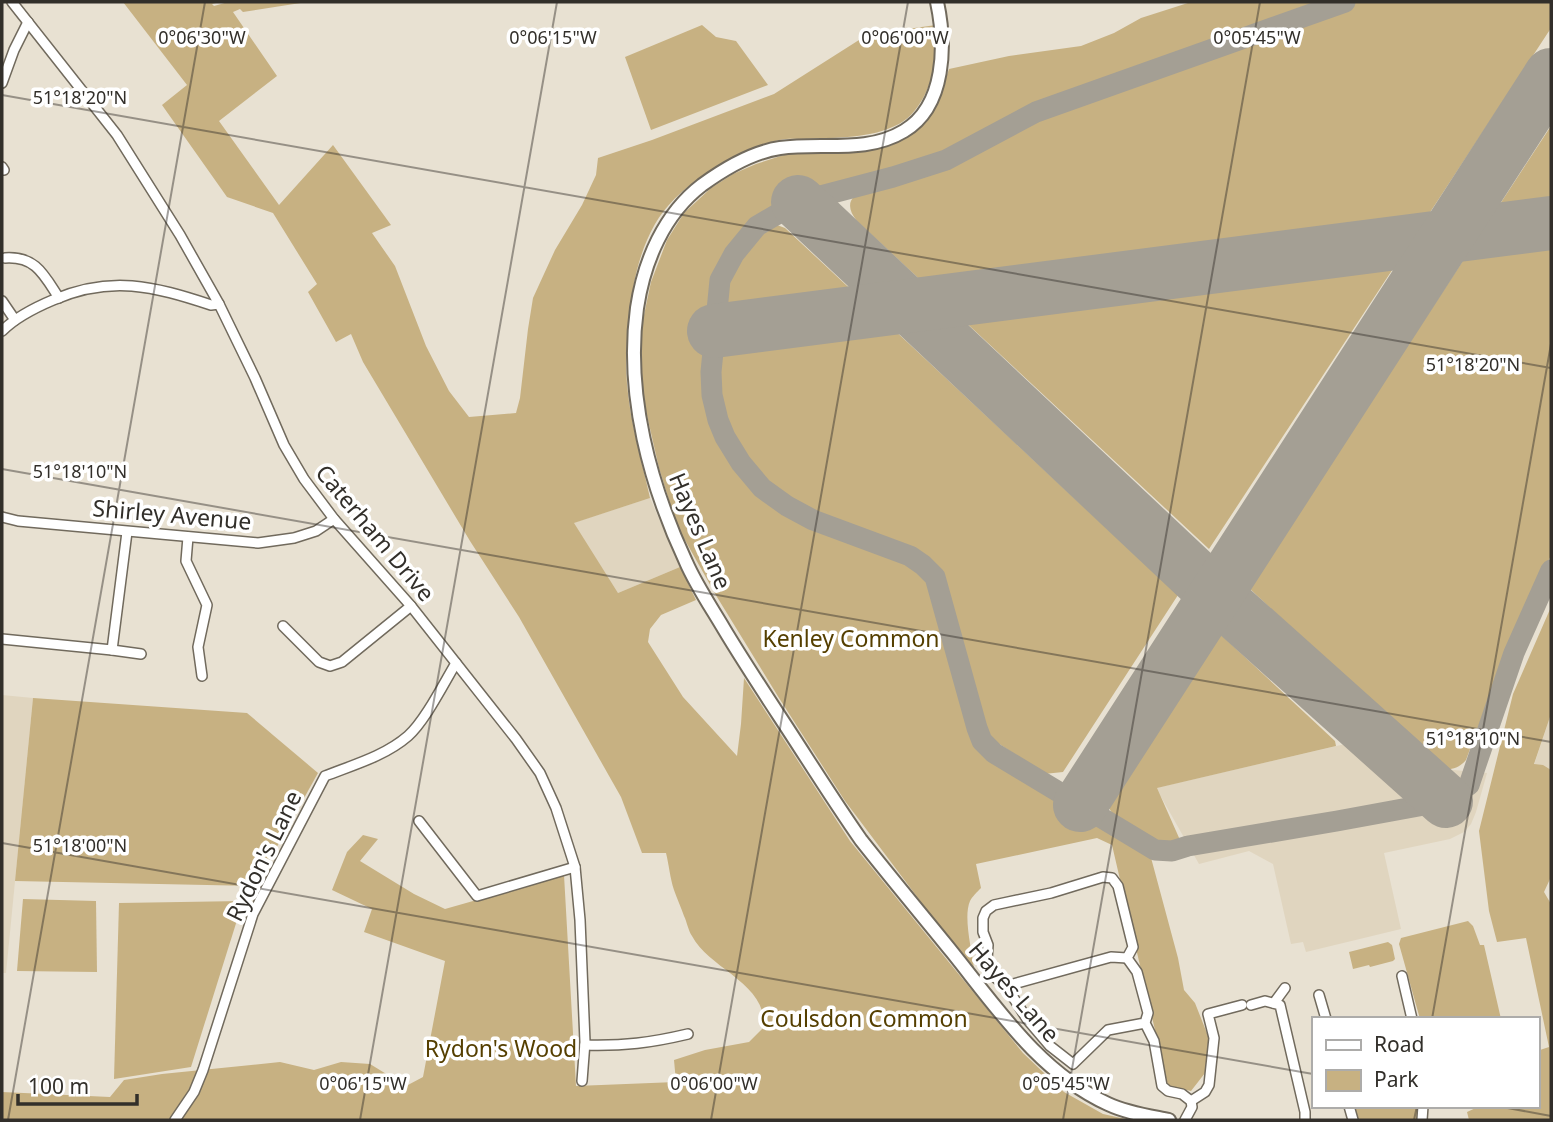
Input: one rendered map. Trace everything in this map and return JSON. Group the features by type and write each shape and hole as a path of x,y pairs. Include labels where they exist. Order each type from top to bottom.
{"street":[{"name":"Caterham Drive","path":"12,2 117,135 180,235 219,304 284,445 304,479 334,519 411,606 540,772 556,808 575,867 585,1045 582,1081"},
{"name":"Hayes Lane","path":"937,2 943,51 938,80 927,108 905,131 880,142 779,148 751,156 723,170 678,207 648,260 638,303 635,368 644,439 660,501 686,564 745,663 861,840 1008,1023 1046,1062 1073,1084 1106,1103 1122,1110 1169,1120"},
{"path":"2,83 28,22"},
{"path":"5,258 27,260 41,271 59,298"},
{"path":"2,331 15,320 59,298 91,288 113,285 154,288 211,305 219,304"},
{"path":"2,301 15,320"},
{"name":"Shirley Avenue","path":"2,517 127,532 258,542 294,538 316,531 334,519"},
{"path":"112,650 127,532"},
{"path":"188,537 186,561 207,605 198,647 202,676"},
{"path":"283,626 319,662 330,666 342,662 411,606"},
{"path":"2,639 141,654"},
{"name":"Rydon's Lane","path":"175,1120 194,1092 203,1070 253,914 325,776 380,754 409,735 426,713 456,663"},
{"path":"419,821 477,896 575,867"},
{"path":"1127,958 1133,947 1118,886 1112,878 1103,877 1051,893 994,905 986,911 983,918 983,932 988,945 987,960 992,975 1006,986 1027,1019 1050,1046 1073,1064 1108,1030 1145,1023"},
{"path":"1006,986 1111,957 1127,958"},
{"path":"1127,958 1137,972 1148,1013 1145,1023 1154,1041 1162,1086 1191,1101 1192,1107 1185,1120"},
{"path":"1402,976 1412,1017"},
{"path":"1274,1003 1285,988"},
{"path":"1319,995 1325,1017"},
{"path":"1191,1101 1205,1092 1209,1085 1214,1038 1208,1014 1265,1001 1280,1005 1305,1120"},
{"path":"585,1045 648,1043 688,1034"}],"shaded area":[{"path":"650,498 680,567 618,593 573,523"},
{"path":"2,695 33,698 6,973 2,973"},
{"path":"1551,714 1551,771 1534,765"},
{"path":"1401,731 1442,769 1487,773 1471,824 1464,832 1450,839 1384,853 1401,929 1306,952 1303,942 1291,944 1273,864 1249,851 1199,864 1156,788"}],"green space":[{"path":"123,2 220,2 212,4 214,6 228,2 307,2 233,12 277,76 219,121 279,205 333,145 391,225 372,233 395,266 426,346 449,391 469,417 516,413 533,298 555,250 582,205 596,175 598,158 774,94 859,40 936,25 937,52 930,82 915,111 899,124 865,135 786,139 762,145 709,171 665,209 649,235 637,271 626,352 631,413 650,498 574,523 618,593 680,567 696,600 661,615 650,629 648,642 683,697 737,756 744,678 850,841 1023,1053 1064,1092 1103,1114 1130,1120 2,1120 2,1092 110,1097 124,1080 162,1074 280,1062 314,1070 341,1062 370,1064 406,1086 423,1077 445,961 364,932 372,909 332,890 347,852 363,835 378,839 360,861 414,894 445,909 564,875 576,1086 676,1082 674,1060 705,1050 749,1042 764,1027 762,1012 756,999 736,977 700,948 692,936 674,890 666,853 642,853 621,797 519,617 470,541 363,362 351,334 336,342 308,292 317,284 273,213 227,197 162,105 187,85"},
{"name":"Kenley Common","path":"1191,2 1324,2 1035,106 945,154 808,191 780,204 755,221 731,250 715,279 706,373 707,395 713,421 737,465 759,491 785,512 812,526 906,560 932,582 978,743 991,757 1150,854 1184,990 1195,1003 1210,1041 1205,1073 1191,1091 1168,1086 1112,845 1097,838 976,864 981,888 970,901 967,916 974,968 927,910 845,801 717,597 677,526 659,468 646,411 640,367 641,329 651,282 667,240 684,213 711,188 733,174 787,154 863,152 890,146 910,136 925,122 937,104 949,69 1009,56 1081,46 1114,33 1141,18"},
{"path":"1357,2 1551,2 1551,28 1209,549 857,221 851,211 851,202 866,189 949,167 1044,117 1279,33"},
{"path":"702,25 716,37 736,41 768,85 651,130 625,57"},
{"path":"1551,126 1551,555 1494,684 1466,760 1456,768 1442,769 1249,588"},
{"path":"777,225 785,228 1178,595 1063,772 1044,774 989,737 944,575 912,548 797,505 770,486 750,464 731,435 721,406 719,384 726,284 746,248 767,227"},
{"path":"1551,607 1551,714 1534,764 1551,770 1551,867 1550,879 1544,892 1551,904 1551,1120 1469,1120 1467,1112 1476,1108 1539,1108 1539,1050 1549,1047 1526,938 1497,942 1489,911 1479,831 1513,694"},
{"path":"1219,633 1335,741 1336,746 1157,788 1180,840 1159,845 1117,821 1109,808 1111,798"},
{"path":"33,698 247,713 318,773 255,886 15,881"},
{"path":"23,899 96,901 97,972 17,971"},
{"path":"243,901 191,1067 114,1079 119,903"},
{"path":"1468,921 1473,926 1480,945 1484,945 1501,1017 1419,1017 1399,944 1401,938"},
{"path":"1388,942 1392,945 1395,959 1393,961 1353,969 1349,952"},
{"path":"1350,1108 1423,1108 1422,1120 1353,1120"}],"taxiway":[{"path":"1345,2 1036,112 946,160 798,202 757,226 734,254 720,280 711,372 712,395 718,420 741,463 762,488 813,520 910,556 935,577 977,728 982,741 994,753 1155,850 1172,851 1446,801 1469,785 1514,653 1551,570"}],"runway":[{"path":"1080,805 1551,75"},
{"path":"798,202 1216,595 1446,801"},
{"path":"714,331 1551,223"}],"park label":[{"name":"Coulsdon Common","path":"864,1019"},
{"name":"Rydon's Wood","path":"501,1049"}]}
